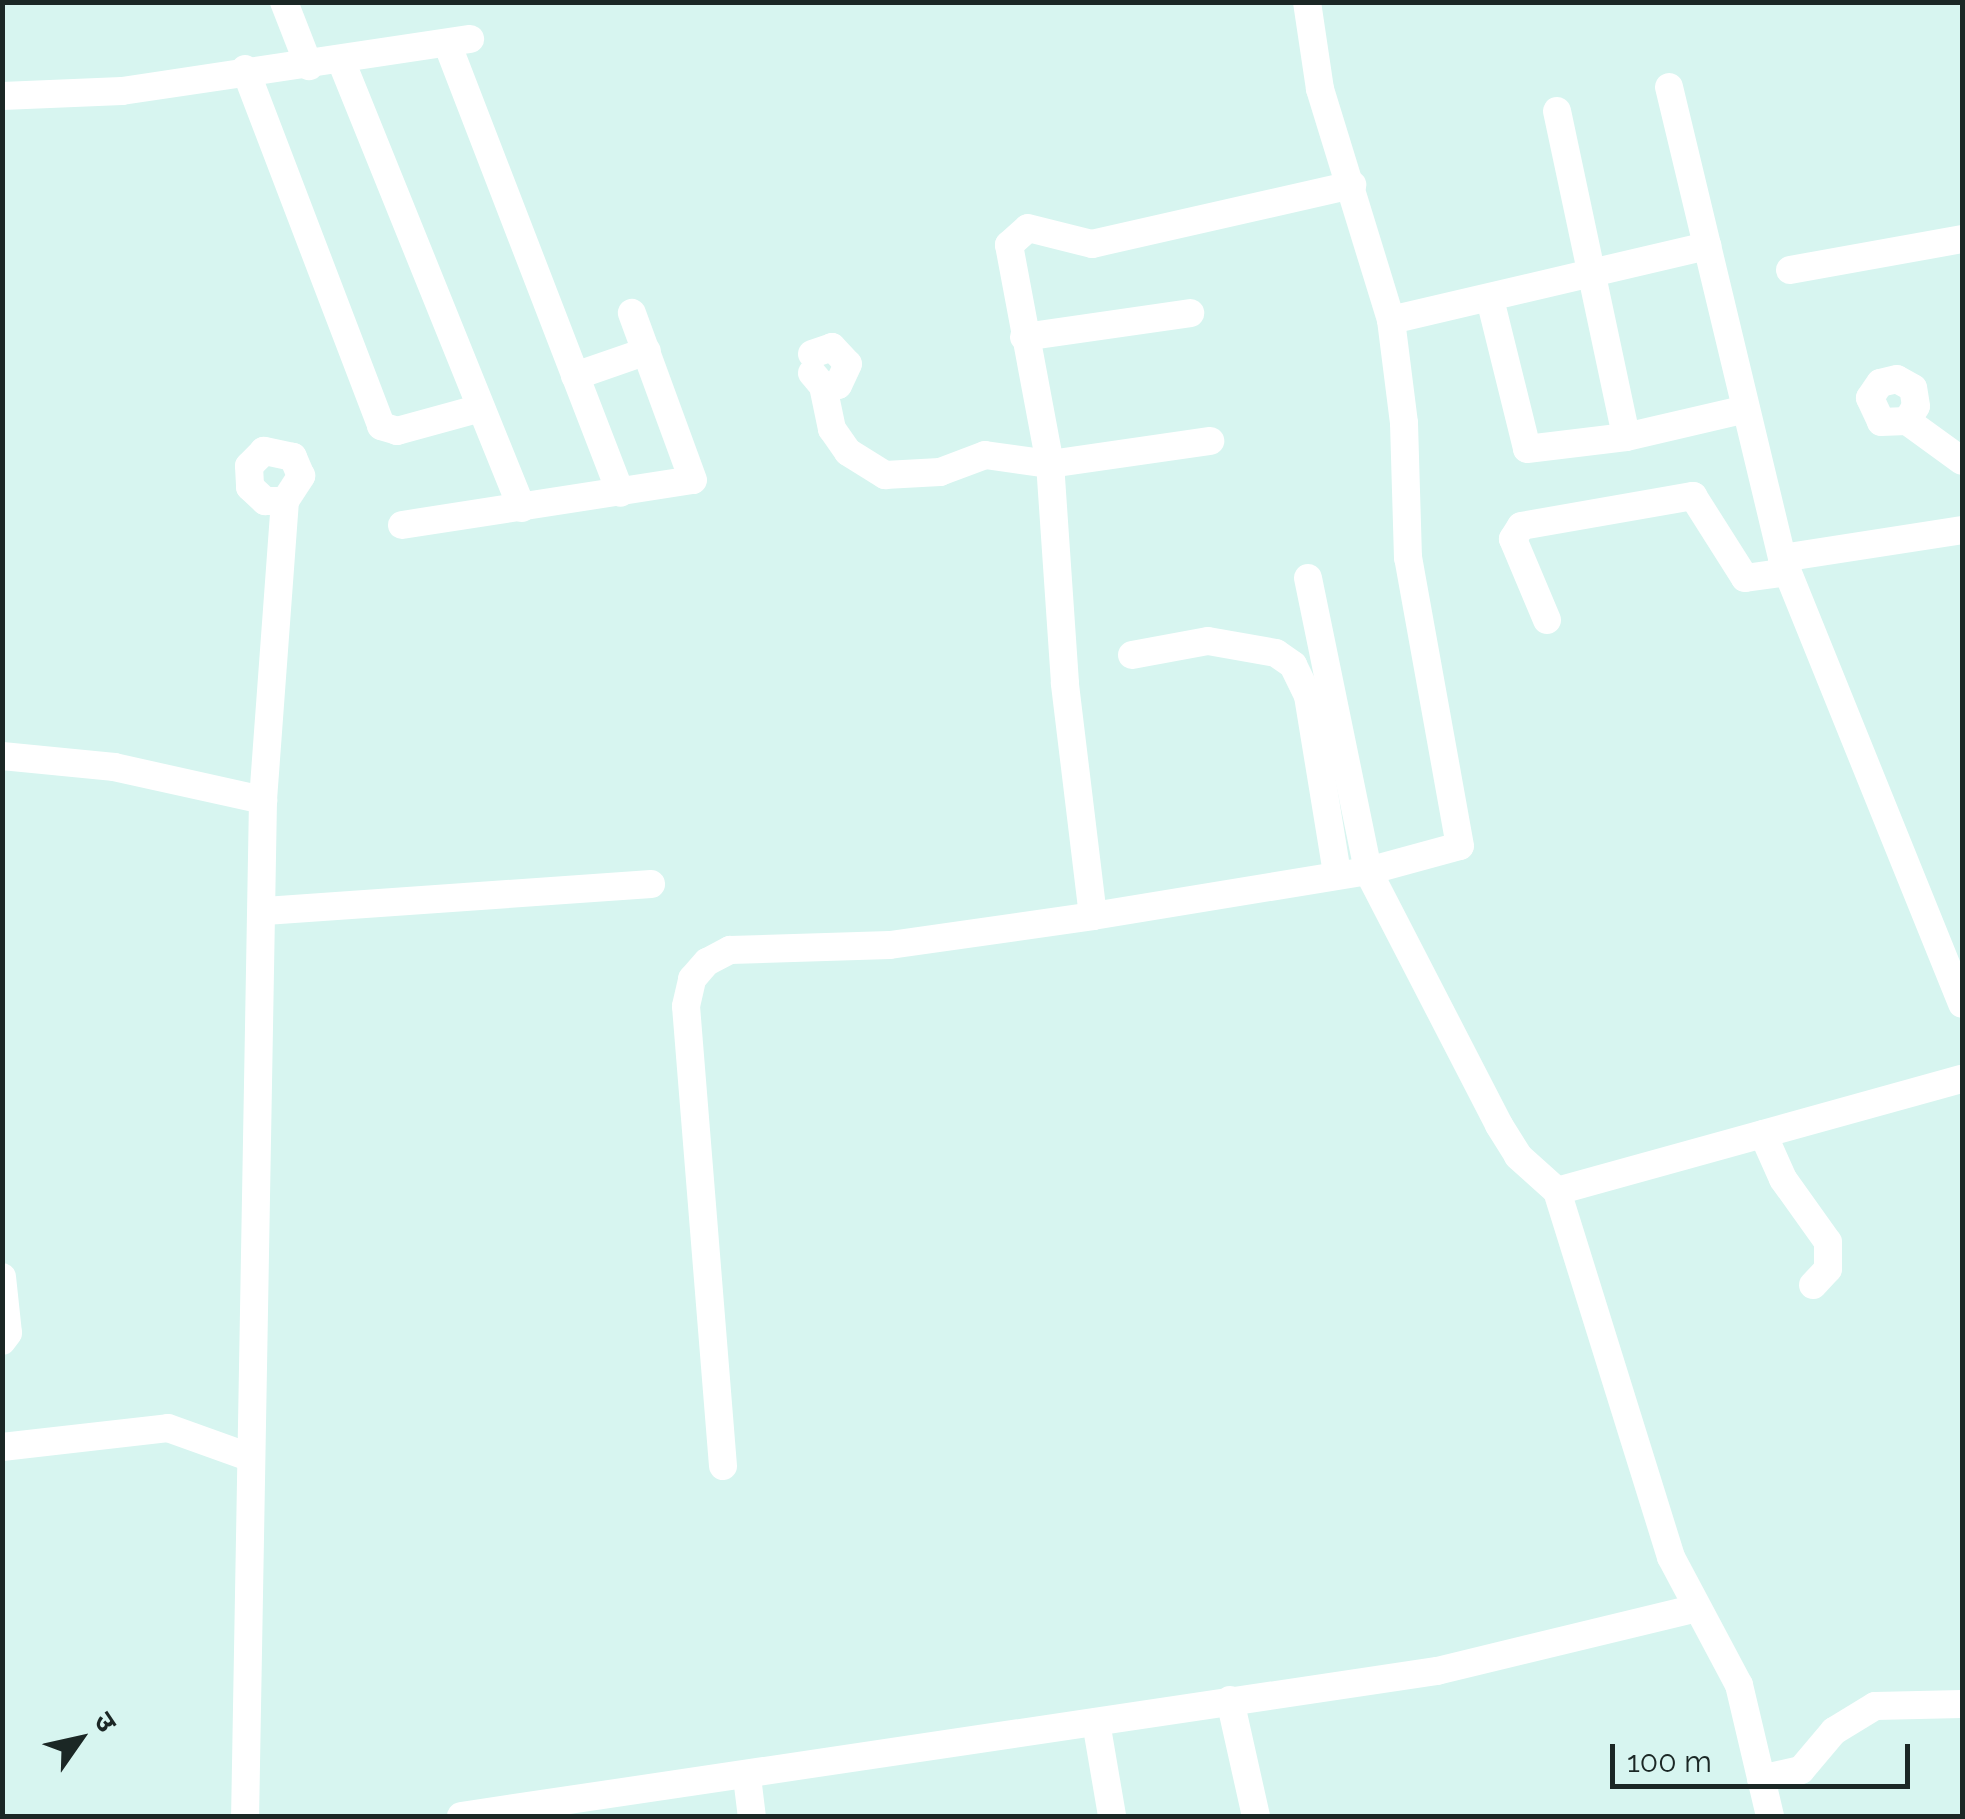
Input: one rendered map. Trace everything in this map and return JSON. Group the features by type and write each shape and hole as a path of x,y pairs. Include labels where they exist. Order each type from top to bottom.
{"street":[{"path":"284,2 308,66"},
{"path":"723,1466 687,1022 697,971 730,950 890,945 1093,916 1337,873 1368,871 1445,855 1462,840 1408,558 1404,423 1391,320 1320,89 1307,2"},
{"path":"2,96 122,91 245,69 342,63 459,41 575,376 621,494"},
{"path":"342,63 522,508"},
{"path":"245,69 380,426 397,432 481,408"},
{"path":"1669,87 1785,565 1962,1004"},
{"path":"1558,111 1626,438"},
{"path":"1093,916 1065,684 1050,464 1009,245 1020,230 1092,244 1352,184"},
{"path":"1790,270 1962,239"},
{"path":"1391,320 1490,300 1707,246"},
{"path":"1490,300 1524,447 1626,438 1746,409"},
{"path":"402,526 621,494 695,477 632,313"},
{"path":"1024,337 1190,313"},
{"path":"575,376 648,351"},
{"path":"816,371 832,429 858,462 885,475 940,472 984,454 1050,464 1210,441"},
{"path":"1907,421 1962,461"},
{"path":"1547,620 1514,539 1521,526 1693,496 1745,578 1785,565 1962,530"},
{"path":"245,1816 246,1456 265,911 263,800 285,501"},
{"path":"1308,578 1368,871 1499,1125 1518,1156 1557,1191 1659,1522 1694,1609 1730,1664 1770,1816"},
{"path":"1132,655 1208,641 1276,653 1292,665 1308,696 1337,873"},
{"path":"2,756 114,767 263,800"},
{"path":"265,911 651,884"},
{"path":"1557,1191 1962,1079"},
{"path":"1763,1134 1783,1179 1828,1242 1828,1268 1813,1285"},
{"path":"2,1276 8,1333 2,1340"},
{"path":"2,1447 168,1428 246,1456"},
{"path":"460,1816 747,1777 1230,1700 1437,1672 1694,1609"},
{"path":"1230,1700 1256,1816"},
{"path":"1761,1779 1802,1770 1834,1731 1876,1706 1962,1704"},
{"path":"1096,1722 1112,1816"},
{"path":"747,1777 752,1816"}]}
